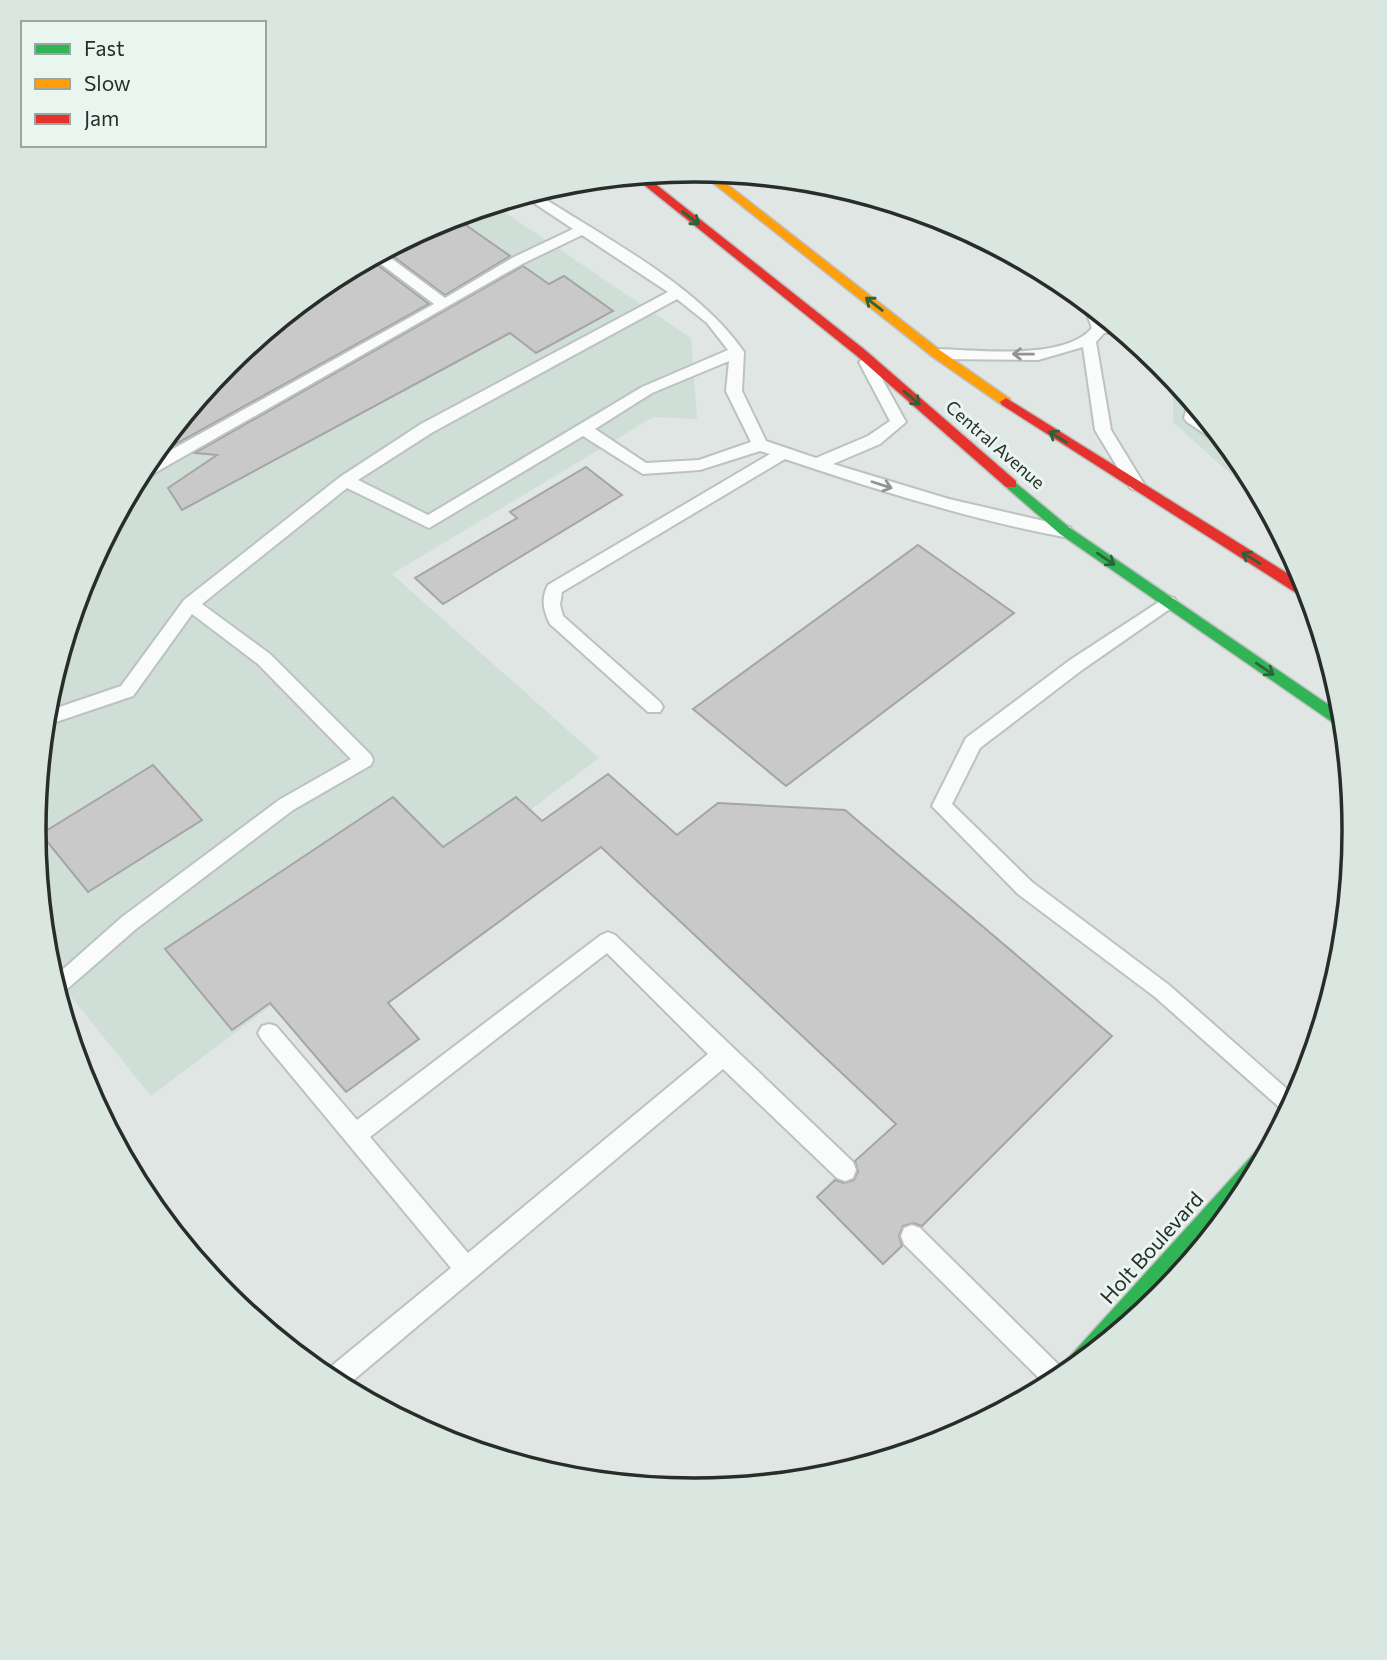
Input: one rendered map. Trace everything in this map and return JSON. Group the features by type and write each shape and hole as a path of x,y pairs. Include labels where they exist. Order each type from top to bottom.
{"main road":[{"name":"Central Avenue","path":"648,183 861,353 1065,531 1331,714"},
{"name":"Central Avenue","path":"719,183 937,354 1041,426 1291,580"},
{"name":"Holt Boulevard","path":"1112,1325 1230,1193"}],"lane":[{"path":"538,201 678,292 712,320 737,352 734,391 760,445"},
{"path":"160,463 517,261 582,230"},
{"path":"386,261 444,304"},
{"path":"56,715 127,691 190,604 346,481 427,428 678,292"},
{"path":"937,354 1038,355 1090,341 1100,328 1099,325"},
{"path":"1090,341 1103,430 1138,486"},
{"path":"346,481 429,522 647,390 737,352"},
{"path":"817,464 874,440 898,422 861,353"},
{"path":"584,429 643,470 700,465 760,445 913,495 1025,524 1065,531"},
{"path":"654,707 556,619 551,605 554,589 783,453"},
{"path":"1168,602 1076,665 973,743 942,806 1025,888 1162,991 1283,1099"},
{"path":"64,981 129,923 286,805 364,760 264,659 190,604"},
{"path":"355,1135 608,941 845,1170"},
{"path":"269,1033 466,1268"},
{"path":"341,1374 723,1055"},
{"path":"912,1236 1050,1372"}],"shaded area":[{"path":"502,211 691,338 697,419 653,417 392,574 599,758 151,1096 66,990 51,915 46,830 51,745 68,662 95,582 132,506 179,436 235,372 266,343 333,291 370,269 446,231"},
{"path":"1173,394 1208,436 1240,482 1173,422"}],"building":[{"path":"464,224 510,256 445,295 393,256"},
{"path":"378,265 429,304 172,446 206,403 266,343 333,291 370,269"},
{"path":"523,266 549,284 564,276 613,311 536,353 510,333 182,510 168,488 217,455 195,453"},
{"path":"586,467 622,495 443,604 415,578 517,518 510,512"},
{"path":"918,545 1014,613 786,786 693,709"},
{"path":"153,765 202,820 88,892 46,840 46,831"},
{"path":"608,774 677,835 718,803 845,810 1112,1036 922,1226 913,1223 903,1226 899,1235 902,1246 883,1264 817,1197 835,1180 844,1183 854,1180 858,1171 855,1161 896,1124 601,847 388,1003 419,1039 346,1092 270,1003 232,1030 165,949 393,797 443,847 516,797 542,821"}],"traffic: fast":[{"path":"1011,484 1065,531 1331,713"},
{"path":"1112,1325 1230,1193"}],"traffic: slow":[{"path":"718,183 937,354 1006,402"}],"traffic: jam":[{"path":"648,183 861,353 1011,484"},
{"path":"1006,402 1293,584"}]}
